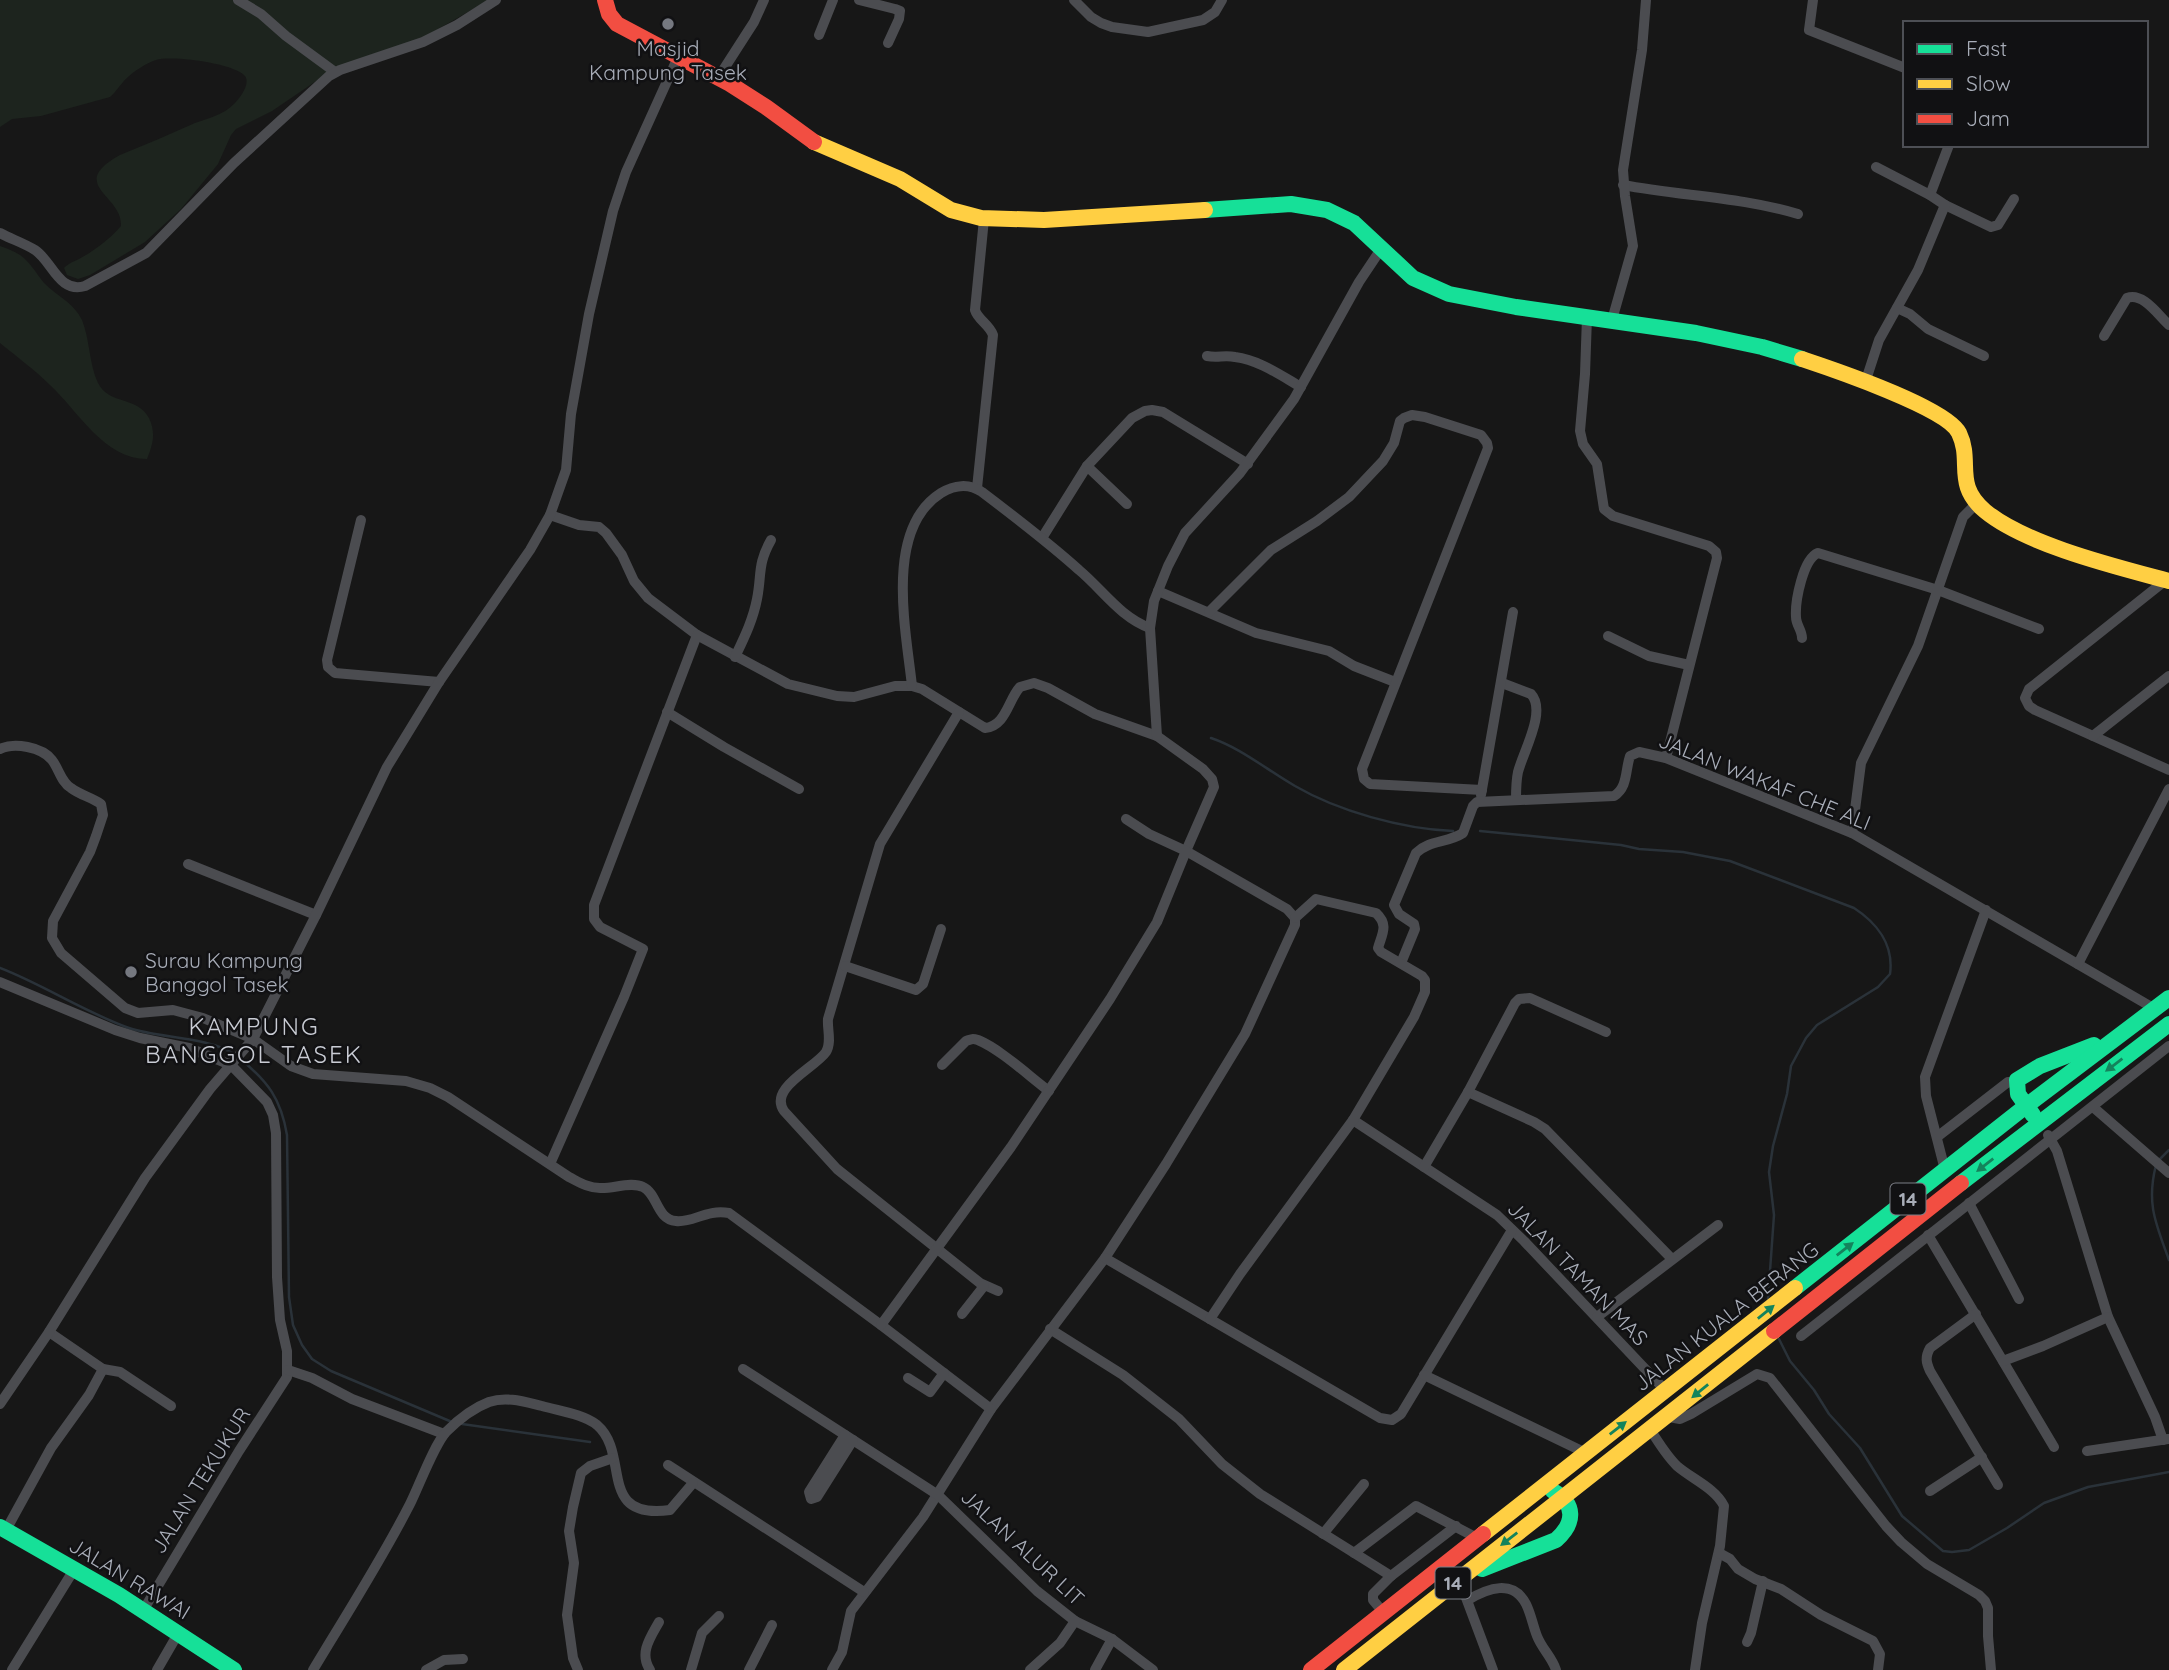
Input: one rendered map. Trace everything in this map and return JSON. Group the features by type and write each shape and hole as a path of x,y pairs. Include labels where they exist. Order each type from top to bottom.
{"main road":[{"path":"605,0 609,14 617,24 718,78 814,142 901,178 948,210 984,219 1044,220 1291,204 1310,206 1345,217 1359,227 1401,269 1415,279 1442,291 1516,309 1612,320 1745,343 1805,360 1928,409 1952,422 1962,438 1968,490 1976,503 2009,525 2087,557 2168,580"},
{"name":"JALAN KUALA BERANG","path":"1311,1670 2026,1106 2169,998"},
{"name":"JALAN KUALA BERANG","path":"1344,1670 1364,1659 1460,1578 2039,1122 2169,1024"},
{"path":"2039,1122 2019,1094 2016,1083 2019,1078 2025,1073 2124,1032"},
{"path":"1460,1578 1543,1546 1566,1533 1571,1516 1563,1497 1557,1492 1542,1491 1525,1500"},
{"name":"JALAN RAWAI","path":"3,1528 144,1609 234,1670"}],"street":[{"path":"238,0 261,14 335,72"},
{"path":"0,233 35,250 56,275 71,287 85,286 146,253 234,163 335,72 423,42 457,25 496,0"},
{"path":"718,78 754,22 764,0"},
{"path":"819,35 833,0"},
{"path":"859,0 900,11 900,19 888,43"},
{"path":"1074,0 1101,23 1148,32 1203,20 1215,12 1222,0"},
{"path":"1612,320 1633,246 1623,170 1642,50 1646,0"},
{"path":"1813,0 1809,30 1903,67"},
{"path":"0,1404 49,1332 145,1178 209,1089 252,1040 387,767 439,682 502,593 550,515 566,470 571,414 587,326 613,211 626,172 678,57"},
{"path":"1930,195 1948,147"},
{"path":"1875,167 1991,227 2000,223 2014,199"},
{"path":"1623,185 1774,207 1798,214"},
{"path":"1865,383 1879,340 1919,270 1945,205"},
{"path":"977,488 993,335 975,310 984,219"},
{"path":"1157,736 1150,628 1154,601 1173,555 1185,533 1248,464 1301,387 1359,282 1381,249"},
{"path":"2104,337 2127,298 2132,296 2141,298 2169,325"},
{"path":"1897,308 1910,314 1928,329 1984,356"},
{"path":"1587,317 1580,431 1583,444 1596,460 1604,509 1613,516 1709,545 1716,552 1717,558 1666,758"},
{"path":"1207,356 1229,356 1255,362 1301,387"},
{"path":"1042,538 1087,466 1138,414 1153,410 1163,412 1248,464"},
{"path":"1158,591 1256,633 1329,651 1354,666 1395,682 1488,448 1487,443 1481,435 1425,417 1412,415 1404,418 1400,421 1394,443 1383,461 1349,497 1271,550 1209,612"},
{"path":"1087,466 1127,503"},
{"path":"912,686 903,600 903,568 913,529 922,511 947,489 961,485 977,488 1092,581 1123,614 1150,628"},
{"path":"1852,833 1861,763 1918,646 1964,517 1976,503"},
{"path":"550,515 579,525 599,527 622,555 634,581 648,598 697,635 788,684 837,696 854,697 895,685 912,686 985,728 992,727 1000,720 1020,687 1034,683 1095,714 1157,736 1203,769 1212,779 1214,787 1157,922 1145,944 1049,1091 881,1325"},
{"path":"361,520 327,660 328,667 335,673 439,682"},
{"path":"735,657 752,619 762,558 771,540"},
{"path":"1802,638 1796,618 1799,592 1806,565 1813,555 1818,553 1938,590 2039,629"},
{"path":"2168,580 2029,689 2025,702 2035,710 2169,770"},
{"path":"1401,963 1415,929 1414,924 1399,914 1394,905 1416,853 1427,845 1451,840 1464,833 1473,806 1481,795 1513,612"},
{"path":"550,1164 643,950 600,927 593,912 594,905 697,635"},
{"path":"1608,636 1649,656 1689,665"},
{"path":"2093,736 2169,676"},
{"name":"JALAN WAKAF CHE ALI","path":"1395,682 1362,769 1364,779 1370,784 1516,800 1614,796 1622,790 1628,759 1633,754 1639,752 1666,758 1852,833 2155,1009"},
{"path":"1502,683 1531,694 1537,704 1532,732 1517,776 1516,800"},
{"path":"667,712 799,789"},
{"path":"959,712 880,844 828,1019 827,1051 784,1091 780,1106 829,1163 984,1286 998,1291"},
{"path":"0,748 20,745 48,756 70,788 93,797 101,804 103,815 96,836 53,921 52,938 61,953 124,1011 138,1013 173,1010 203,1018 252,1040 291,1066 313,1074 406,1081 430,1088 448,1097 569,1177 593,1188 636,1185 644,1187 662,1214 672,1221 717,1211 729,1213 991,1409"},
{"path":"2078,964 2169,789"},
{"path":"832,1670 842,1652 851,1611 939,1495 991,1409 1105,1258 1166,1164 1245,1034 1295,925 1295,918 1287,909 1126,819"},
{"path":"188,864 316,915"},
{"path":"1210,1320 1240,1274 1353,1120 1414,1017 1425,992 1425,980 1422,976 1378,948 1385,928 1382,918 1376,913 1316,900 1295,918"},
{"path":"1945,1170 1926,1096 1925,1077 1986,911"},
{"path":"845,966 916,990 923,984 941,929"},
{"path":"0,982 140,1038 189,1048 232,1064 267,1102 273,1115 276,1133 277,1277 288,1370 312,1378 352,1399 444,1434"},
{"path":"1424,1167 1519,999 1530,998 1606,1032"},
{"path":"116,1029 124,1011"},
{"path":"942,1065 966,1041 977,1040 1049,1091"},
{"path":"1801,1336 2169,1046"},
{"path":"1937,1137 2007,1082 2016,1083"},
{"path":"1468,1092 1545,1129 1672,1259"},
{"path":"2093,1107 2169,1173"},
{"name":"JALAN TAMAN MAS","path":"1353,1120 1497,1215 1666,1391"},
{"path":"2039,1122 2057,1151 2108,1317 2166,1439 2087,1451"},
{"path":"1969,1203 2019,1299"},
{"path":"1597,1317 1718,1225"},
{"path":"1105,1258 1386,1420 1397,1418 1401,1414 1512,1230"},
{"path":"1928,1235 2054,1447"},
{"path":"1833,1285 1845,1301"},
{"path":"962,1314 984,1286"},
{"path":"1976,1314 1930,1348 1926,1355 1930,1371 1998,1485"},
{"path":"2003,1361 2108,1317"},
{"path":"1050,1329 1123,1375 1179,1419 1222,1464 1260,1494 1391,1577"},
{"path":"49,1332 103,1369 120,1372 171,1406"},
{"path":"3,1528 103,1369"},
{"name":"JALAN ALUR LIT","path":"743,1369 939,1495 1037,1591 1074,1622 1112,1639 1153,1670"},
{"name":"JALAN TEKUKUR","path":"144,1609 239,1451 283,1384 288,1370"},
{"path":"908,1378 930,1392 944,1373"},
{"path":"1667,1416 1680,1419 1691,1415 1757,1374 1770,1378 1901,1542 1940,1572 1985,1601 1988,1608 1991,1670"},
{"path":"1424,1375 1586,1453"},
{"path":"313,1670 410,1505 444,1434 467,1413 490,1402 504,1399 520,1400 587,1419 598,1426 606,1437 619,1488 625,1498 643,1509 670,1510 693,1483"},
{"path":"1650,1429 1676,1464 1721,1501 1724,1513 1719,1553 1702,1623 1695,1670"},
{"path":"849,1438 817,1497 811,1499 809,1492 849,1438"},
{"path":"1930,1491 1982,1457"},
{"path":"578,1670 573,1658 568,1622 574,1563 569,1531 581,1473 590,1466 613,1458"},
{"path":"668,1465 864,1592"},
{"path":"1323,1534 1364,1484"},
{"path":"1354,1553 1416,1506 1477,1538"},
{"path":"1383,1612 1372,1597 1373,1594 1456,1526"},
{"path":"1719,1553 1755,1579 1781,1588 1821,1615 1873,1642 1880,1654 1878,1670"},
{"path":"12,1670 75,1567"},
{"path":"1460,1578 1493,1670"},
{"path":"1747,1642 1763,1581"},
{"path":"1468,1600 1494,1587 1505,1587 1516,1592 1525,1601 1540,1643 1550,1655 1556,1670"},
{"path":"691,1670 702,1633 719,1616"},
{"path":"650,1670 644,1658 644,1651 659,1622"},
{"path":"1030,1670 1060,1643 1074,1622"},
{"path":"749,1670 772,1625"},
{"path":"156,1670 179,1632"},
{"path":"1095,1670 1112,1639"},
{"path":"426,1670 444,1660 463,1659"}],"shaded area":[{"path":"0,0 489,0 424,37 328,73 272,111 236,129 218,164 181,209 145,242 90,275 78,279 67,275 64,268 96,248 121,226 119,215 97,182 98,174 105,165 120,155 225,111 241,95 247,83 246,79 239,71 202,61 156,60 131,75 110,97 41,116 12,119 0,127"},
{"path":"0,246 24,258 44,283 79,314 98,383 109,395 138,406 149,418 153,438 147,459 132,457 105,443 44,379 0,343"}],"waterway":[{"path":"1211,738 1233,747 1312,795 1350,811 1413,827 1453,831"},
{"path":"1480,831 1683,852 1730,861 1854,908 1870,921 1882,936 1891,963 1890,974 1878,987 1817,1025 1806,1038 1791,1066 1769,1172 1774,1215 1768,1299"},
{"path":"0,968 129,1028 211,1044 234,1054"},
{"path":"239,1058 272,1092 281,1111 287,1135 289,1297 293,1325 302,1345 312,1359 331,1371 452,1422"},
{"path":"2159,1160 2169,1150"},
{"path":"2156,1165 2152,1203 2169,1260"},
{"path":"1779,1339 1790,1361 1814,1390 1829,1414 1860,1448 1902,1516 1943,1551 1969,1550 2044,1503 2088,1487 2169,1472"},
{"path":"462,1424 590,1442"}],"traffic: fast":[{"path":"1205,210 1291,204 1327,210 1354,223 1413,278 1449,294 1516,307 1696,333 1762,347 1802,359"},
{"path":"1795,1288 2026,1106 2169,998"},
{"path":"1961,1183 2169,1024"},
{"path":"2033,1115 2018,1094 2017,1080 2040,1066 2094,1045"},
{"path":"1482,1569 1556,1540 1562,1534 1569,1520 1569,1508 1561,1496 1553,1491"},
{"path":"0,1527 119,1595 234,1670"}],"traffic: slow":[{"path":"814,142 900,179 951,210 981,218 1044,220 1205,210"},
{"path":"1802,359 1887,390 1934,412 1950,423 1959,433 1963,444 1969,491 1985,511 2003,523 2073,554 2169,581"},
{"path":"1483,1534 1795,1288"},
{"path":"1344,1670 1774,1331"}],"traffic: jam":[{"path":"605,0 609,14 617,24 730,84 814,142"},
{"path":"1774,1331 1961,1183"},
{"path":"1311,1670 1483,1534"}],"place":[{"name":"Masjid Kampung Tasek","path":"668,24"},
{"name":"Surau Kampung Banggol Tasek","path":"131,972"}],"district":[{"name":"KAMPUNG BANGGOL TASEK","path":"254,1040"}]}
